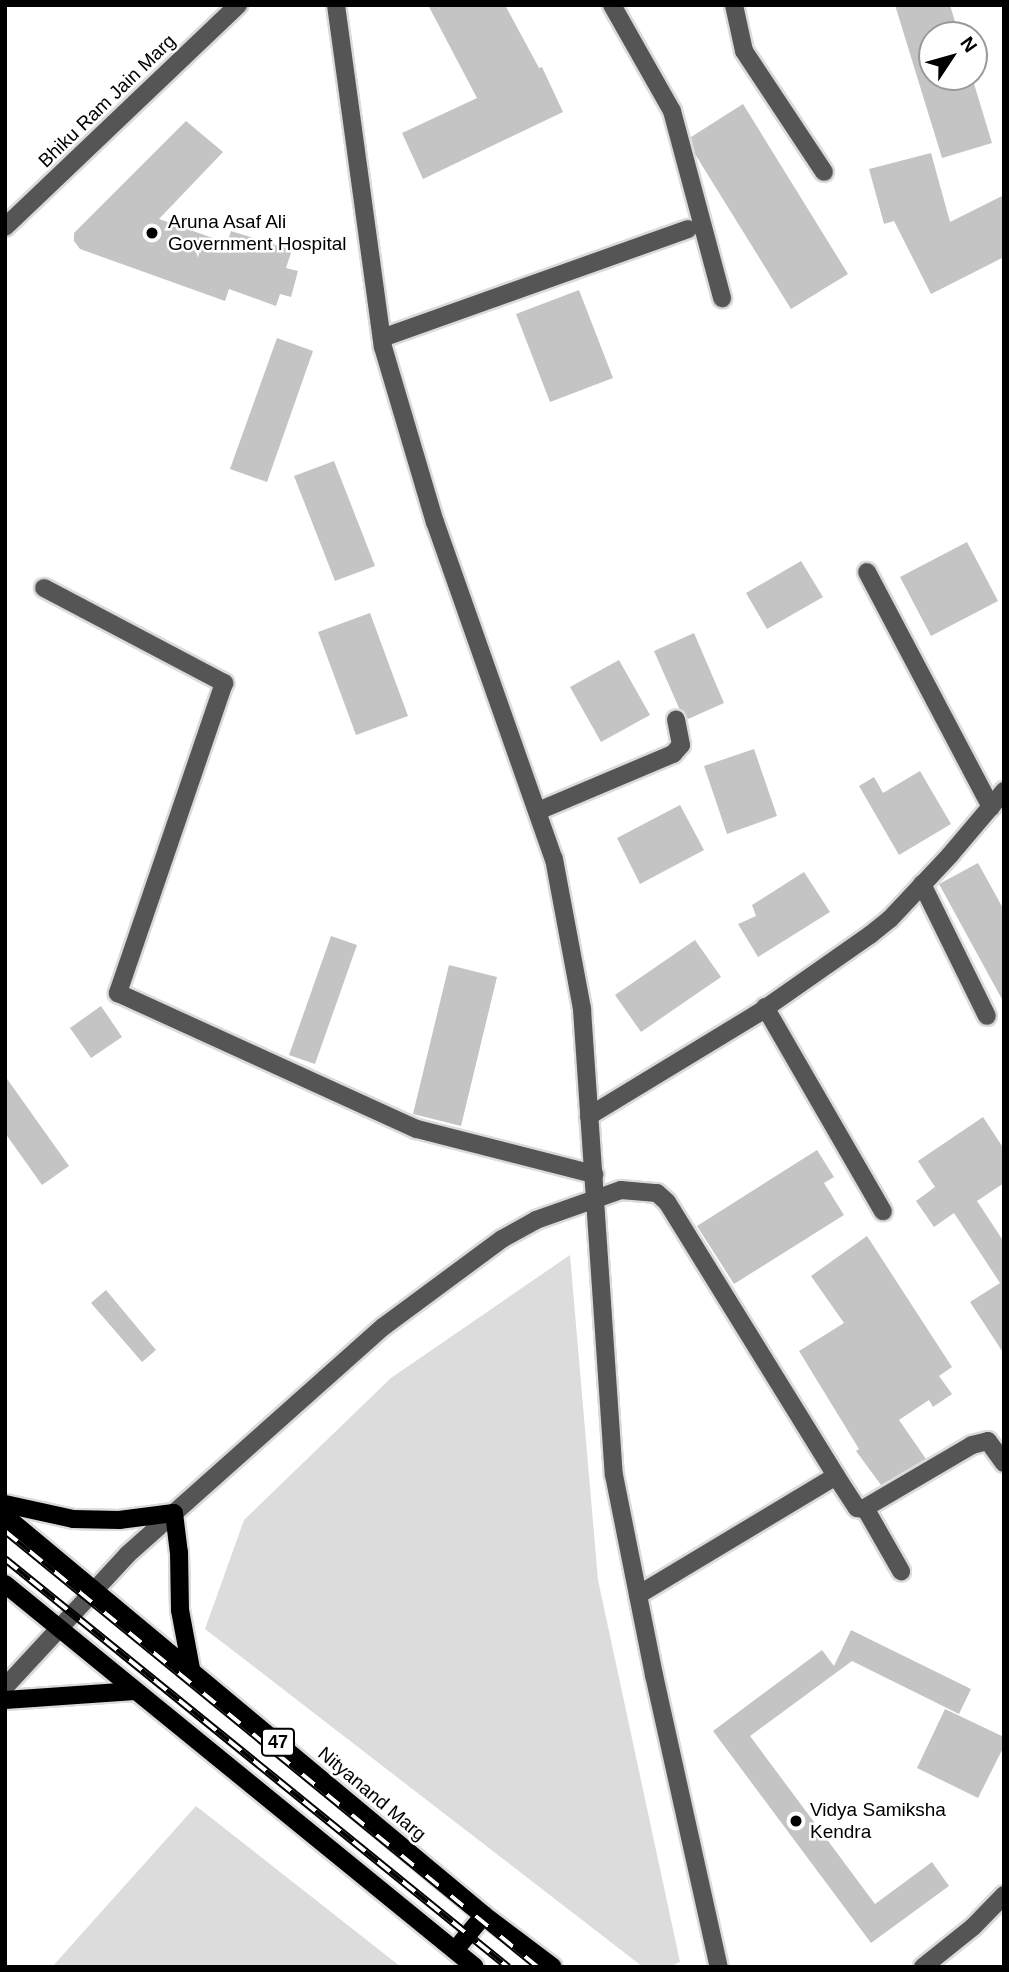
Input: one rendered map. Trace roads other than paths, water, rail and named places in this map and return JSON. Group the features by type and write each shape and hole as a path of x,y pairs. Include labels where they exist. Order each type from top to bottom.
{"main road":[{"path":"5,1504 74,1519 119,1520 174,1513 179,1552 180,1610 191,1669"},
{"name":"Nityanand Marg","path":"5,1516 484,1915 553,1967"},
{"name":"47","path":"5,1584 475,1967"},
{"path":"5,1700 135,1691"},
{"path":"456,1949 484,1915"}],"street":[{"name":"Bhiku Ram Jain Marg","path":"5,227 238,5"},
{"path":"612,5 672,111 722,298"},
{"path":"734,5 744,51 824,173"},
{"path":"334,8 358,148 382,338 435,522 554,859 582,1009 614,1475 719,1967"},
{"path":"382,338 688,229"},
{"path":"867,572 992,807"},
{"path":"44,588 224,682 118,993 417,1129 594,1174"},
{"path":"538,811 673,754 681,745 676,719"},
{"path":"589,1116 765,1007 880,928 1004,791"},
{"path":"922,884 987,1016"},
{"path":"765,1007 883,1211"},
{"path":"5,1687 95,1589 174,1513 383,1327 502,1239 536,1220 621,1190 650,1192 663,1197 857,1508 865,1508 972,1445 988,1441 1004,1463"},
{"path":"638,1595 836,1476"},
{"path":"865,1508 901,1571"},
{"path":"923,1967 973,1927 1004,1895"}],"railway":[{"path":"5,1531 538,1967"},
{"path":"5,1559 508,1967"}],"place":[{"name":"Aruna Asaf Ali Government Hospital","path":"152,233"},
{"name":"Vidya Samiksha Kendra","path":"796,1821"}]}
